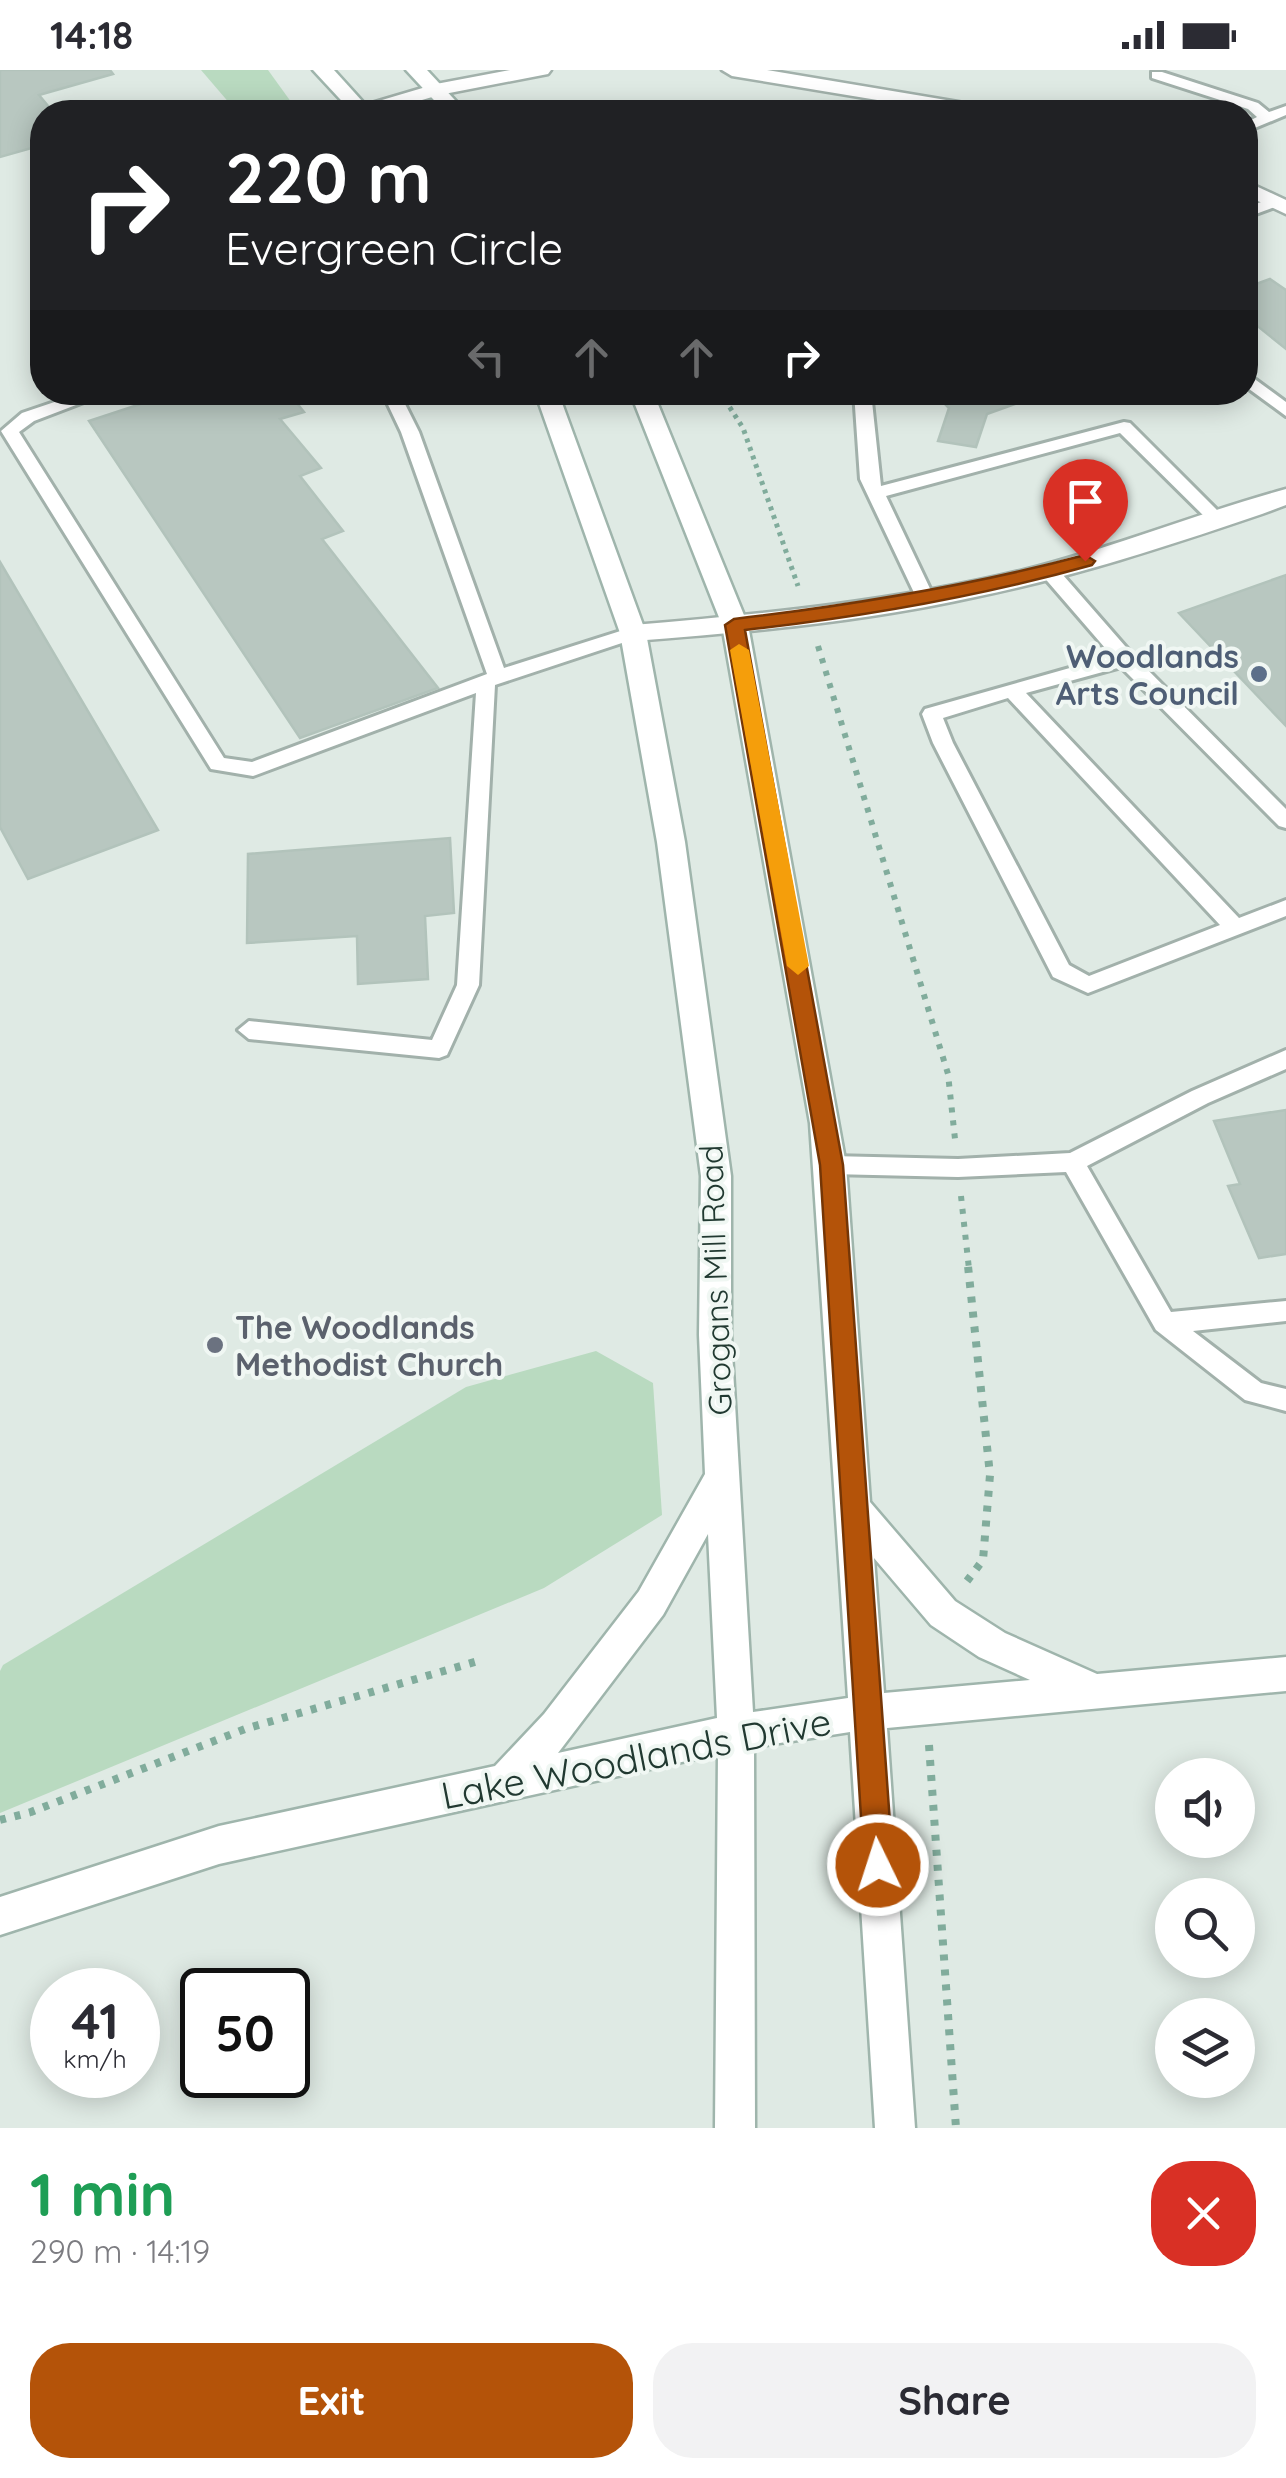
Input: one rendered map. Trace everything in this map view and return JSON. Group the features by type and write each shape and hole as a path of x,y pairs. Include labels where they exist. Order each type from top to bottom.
{"main road":[{"path":"323,70 351,100"},
{"path":"416,70 445,100"},
{"path":"402,100 541,70"},
{"path":"732,70 911,100"},
{"path":"1258,194 1281,205"},
{"name":"Grogans Mill Road","path":"551,405 633,633 671,842 716,1176 714,1335 736,1732 735,2128"},
{"path":"647,405 734,625 831,1165 895,2128"},
{"path":"633,633 809,617 925,597 1049,571 1286,497"},
{"path":"505,1783 557,1727 651,1603 722,1478"},
{"path":"855,1509 943,1613 992,1645 1096,1692"},
{"name":"Lake Woodlands Drive","path":"0,1916 219,1844 736,1732 869,1712 1286,1674"}],"lane":[{"path":"1157,75 1234,100"},
{"path":"1258,120 1286,110"},
{"path":"1258,111 1265,116"},
{"path":"1258,388 1286,411"},
{"path":"62,405 28,416 10,431 218,764 253,769 492,680 633,633"},
{"path":"250,1030 439,1049 468,984 492,680 410,432 396,405"},
{"path":"863,405 869,479 925,597"},
{"path":"876,493 1124,426 1219,520"},
{"path":"1049,571 1126,659 1286,822"},
{"path":"1126,659 932,714 943,743 1060,972 1088,986 1286,908"},
{"path":"1012,690 1236,928"},
{"path":"831,1165 958,1168 1074,1162 1200,1096 1286,1059"},
{"path":"1074,1162 1111,1234 1165,1323 1254,1392 1286,1400"},
{"path":"1165,1323 1286,1312"}],"path":[{"path":"728,405 743,428 809,617 948,1074 990,1475 984,1560 943,1613"},
{"path":"0,1820 31,1812 244,1729 478,1662"},
{"path":"927,1707 956,2128"}],"green space":[{"path":"201,70 268,70 290,100 227,100"},
{"path":"596,1351 653,1383 662,1515 544,1588 0,1813 3,1665 466,1387"}],"building":[{"path":"0,70 110,70 113,74 39,95 43,100 30,100 30,148 0,157"},
{"path":"1270,279 1286,290 1286,349 1258,326 1258,283"},
{"path":"138,405 298,405 304,412 280,419 321,468 300,476 343,531 322,539 438,688 300,738 89,421"},
{"path":"946,405 1012,405 987,414 976,447 938,441 949,408"},
{"path":"0,562 158,830 28,879 0,827"},
{"path":"1286,575 1286,726 1179,613"},
{"path":"450,838 454,913 425,916 428,979 358,984 357,936 247,943 248,854"},
{"path":"1286,1110 1286,1254 1259,1258 1228,1186 1240,1184 1214,1121"}],"slow traffic":[{"path":"739,650 798,966"}],"place":[{"name":"Woodlands Arts Council","path":"1259,674"},
{"name":"The Woodlands Methodist Church","path":"215,1345"}],"route":[{"path":"878,1865 831,1165 734,625 835,614 1022,578 1085,561"}]}
